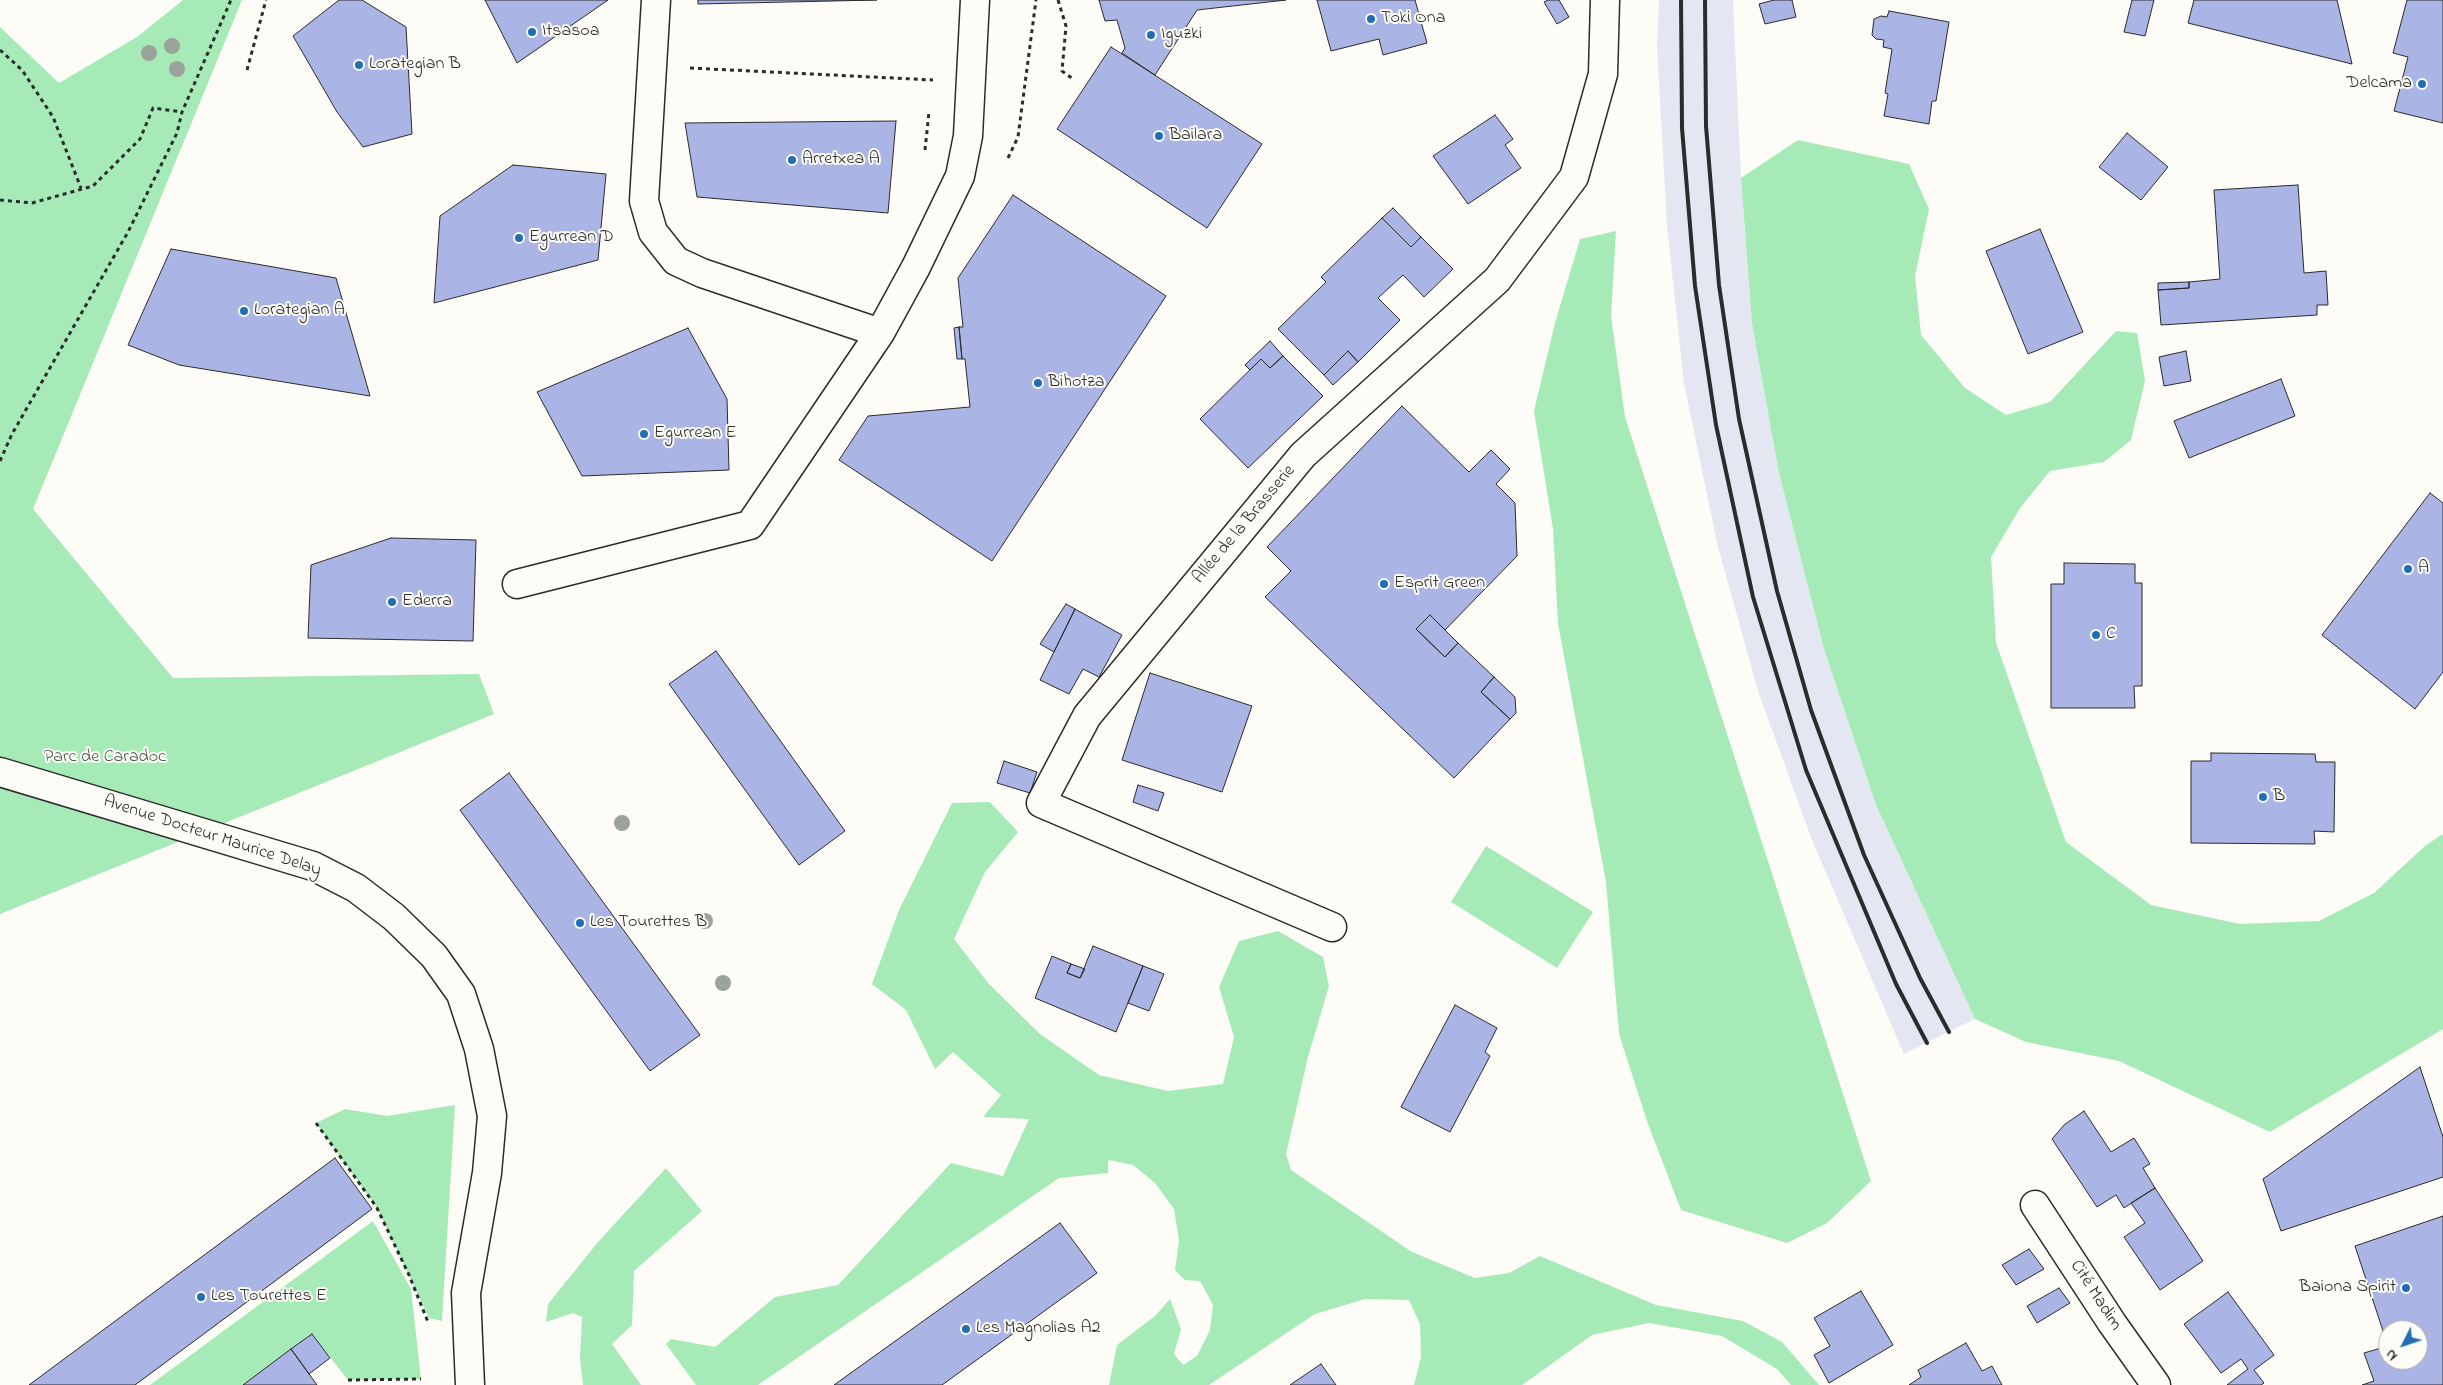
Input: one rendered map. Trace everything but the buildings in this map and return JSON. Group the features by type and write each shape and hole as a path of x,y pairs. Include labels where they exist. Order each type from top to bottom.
{"street":[{"path":"656,0 644,202 653,232 676,262 702,273 880,333"},
{"path":"518,584 750,525 880,333 916,266 960,176 968,136 975,0"},
{"name":"Allée de la Brasserie","path":"1332,927 1041,803 1087,716 1304,456 1497,280 1574,177 1603,74 1605,0"},
{"name":"Avenue Docteur Maurice Delay","path":"0,772 313,866 356,888 394,917 434,956 461,994 479,1049 492,1116 487,1173 466,1292 470,1385"},
{"name":"Cité Madim","path":"2035,1205 2112,1323 2156,1385"}],"path":[{"path":"0,461 12,434 128,232 177,132 182,112 231,0"},
{"path":"247,70 266,0"},
{"path":"1008,158 1018,137 1036,0"},
{"path":"1058,0 1066,26 1062,71 1073,79"},
{"path":"0,50 22,70 53,117 81,188"},
{"path":"651,66 933,80 932,89"},
{"path":"930,107 924,160 960,176"},
{"path":"0,200 32,203 92,186 140,139 153,108 182,112"},
{"path":"316,1123 377,1208 410,1276 429,1325"},
{"path":"348,1380 421,1380"}],"shaded area":[{"path":"1659,0 1733,0 1741,178 1752,324 1779,473 1824,649 1876,805 1975,1019 1904,1054 1812,840 1758,691 1717,543 1684,383 1667,226 1657,47"}],"green space":[{"name":"Parc de Caradoc","path":"183,0 242,0 33,509 173,678 479,674 494,714 0,914 0,27 59,83 137,37"},
{"path":"1798,140 1909,164 1929,209 1915,276 1921,335 1965,388 2006,415 2050,402 2116,331 2137,333 2145,381 2131,440 2104,462 2050,471 2020,508 1991,557 1996,643 2066,842 2151,905 2240,924 2319,921 2374,893 2426,845 2443,834 2443,1029 2270,1132 2119,1061 2026,1042 1975,1019 1876,805 1824,649 1779,473 1752,324 1741,178"},
{"path":"1616,231 1611,316 1625,417 1871,1181 1827,1223 1787,1243 1681,1210 1648,1124 1619,1034 1606,882 1558,624 1553,529 1534,411 1555,323 1580,239"},
{"path":"990,802 1018,832 985,872 954,939 989,984 1040,1034 1099,1075 1168,1091 1223,1084 1234,1037 1219,987 1239,941 1278,931 1323,957 1329,986 1308,1057 1286,1154 1291,1170 1412,1252 1475,1278 1509,1273 1540,1256 1656,1305 1743,1321 1782,1342 1819,1385 1791,1385 1777,1369 1722,1336 1649,1323 1592,1335 1522,1385 1414,1385 1421,1357 1420,1324 1409,1300 1365,1299 1315,1314 1209,1385 1109,1385 1117,1345 1155,1316 1170,1299 1181,1329 1174,1354 1183,1365 1197,1356 1210,1330 1213,1305 1200,1281 1185,1280 1175,1270 1179,1240 1174,1209 1155,1183 1133,1165 1108,1160 1108,1173 1059,1178 758,1385 696,1385 666,1344 671,1339 715,1347 775,1297 838,1285 951,1163 1003,1176 1029,1119 983,1117 1001,1095 953,1052 935,1069 906,1010 872,984 899,910 952,803"},
{"path":"1486,846 1593,912 1557,968 1451,902"},
{"path":"455,1105 442,1321 429,1318 377,1208 316,1123 345,1109 387,1116"},
{"path":"666,1168 702,1211 634,1271 632,1325 612,1344 641,1385 583,1385 580,1358 582,1317 573,1313 546,1322 548,1304 598,1242"},
{"path":"373,1221 411,1289 421,1379 348,1380 312,1334 243,1385 150,1385"}],"railway":[{"path":"1681,0 1682,128 1695,286 1716,425 1753,597 1806,770 1896,984 1927,1043"},
{"path":"1705,0 1706,126 1719,285 1739,419 1777,591 1811,710 1864,855 1920,978 1949,1032"}],"place":[{"name":"Toki Ona","path":"1371,19"},
{"name":"Itsasoa","path":"532,32"},
{"name":"Iguzki","path":"1151,35"},
{"name":"Lorategian B","path":"359,65"},
{"name":"Delcama","path":"2422,84"},
{"name":"Bailara","path":"1159,136"},
{"name":"Arretxea A","path":"792,160"},
{"name":"Egurrean D","path":"519,238"},
{"name":"Lorategian A","path":"244,311"},
{"name":"Bihotza","path":"1038,383"},
{"name":"Egurrean E","path":"644,434"},
{"name":"A","path":"2408,569"},
{"name":"Esprit Green","path":"1384,584"},
{"name":"Ederra","path":"392,602"},
{"name":"C","path":"2096,635"},
{"name":"B","path":"2263,797"},
{"name":"Les Tourettes B","path":"580,923"},
{"name":"Baiona Spirit","path":"2406,1288"},
{"name":"Les Tourettes E","path":"201,1297"},
{"name":"Les Magnolias A2","path":"966,1329"}]}
